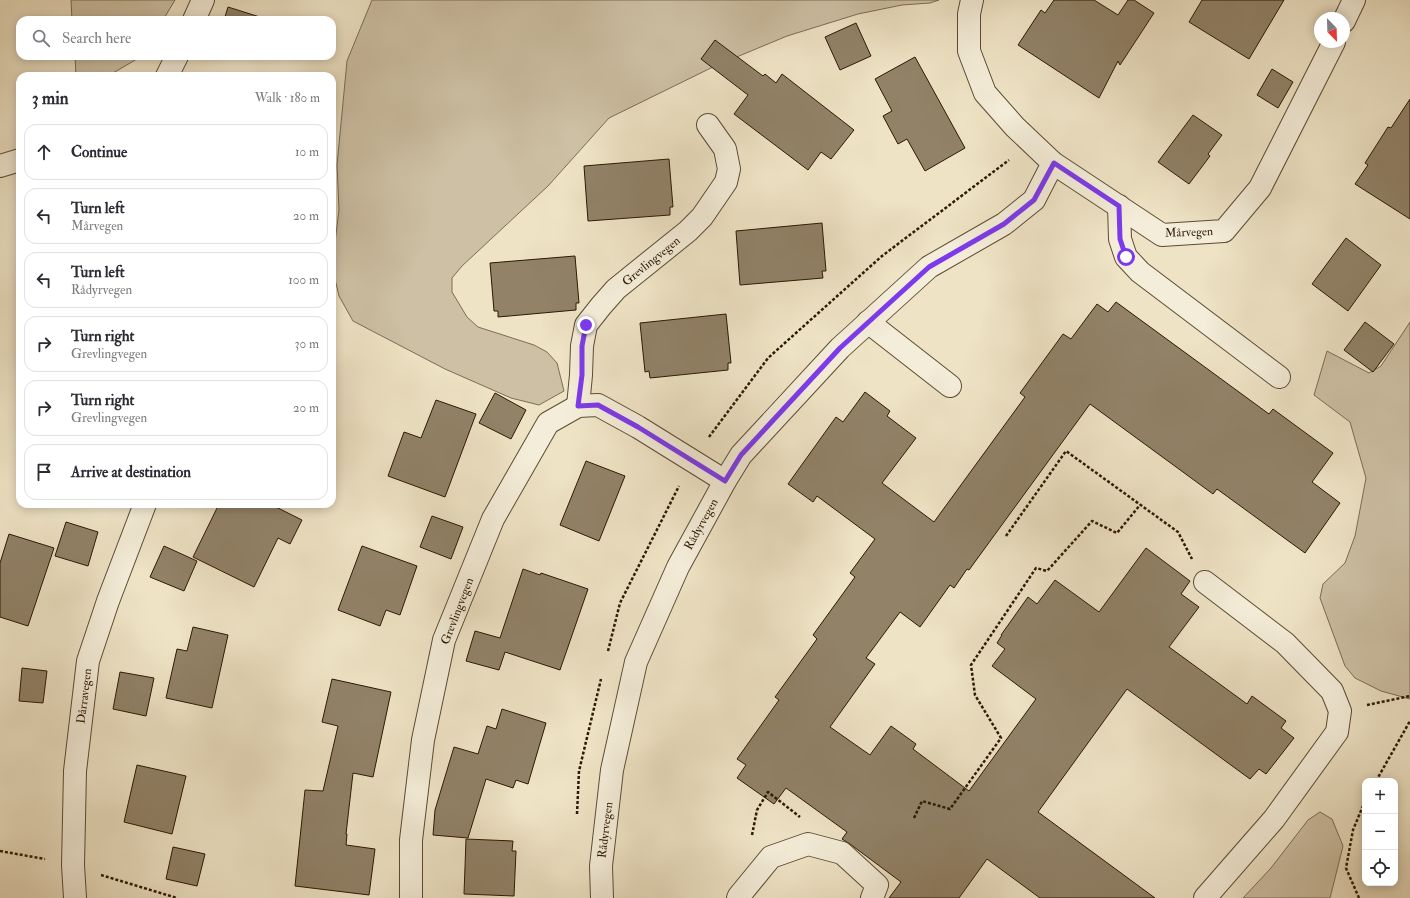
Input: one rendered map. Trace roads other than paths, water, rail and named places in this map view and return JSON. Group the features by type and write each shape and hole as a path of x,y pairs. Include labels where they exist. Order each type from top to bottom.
{"street":[{"path":"196,16 203,0"},
{"name":"Mårvegen","path":"972,0 969,14 969,51 986,93 1015,127 1054,163 1162,235 1224,231 1260,188 1331,48"},
{"path":"1348,12 1354,0"},
{"path":"169,72 175,60"},
{"name":"Grevlingvegen","path":"578,406 582,375 582,346 586,325 616,289 688,231 702,217 726,182 729,169 725,149 708,124"},
{"path":"0,166 16,161"},
{"name":"Rådyrvegen","path":"602,898 600,866 612,770 636,662 678,567 725,481 746,450 840,348 929,267 1004,224 1034,200 1054,163"},
{"path":"1119,206 1120,239 1126,257 1140,272 1279,377"},
{"path":"868,322 950,386"},
{"name":"Grevlingvegen","path":"411,898 411,840 423,740 444,640 493,518 548,423 578,406 598,405 638,427 725,481"},
{"name":"Dårravegen","path":"75,898 73,864 75,771 88,661 108,601 143,508"},
{"path":"1205,582 1285,643 1332,691 1340,710 1337,732 1274,819 1205,898"},
{"path":"738,898 738,896 772,857 808,844 842,854 877,885 872,898"}]}
